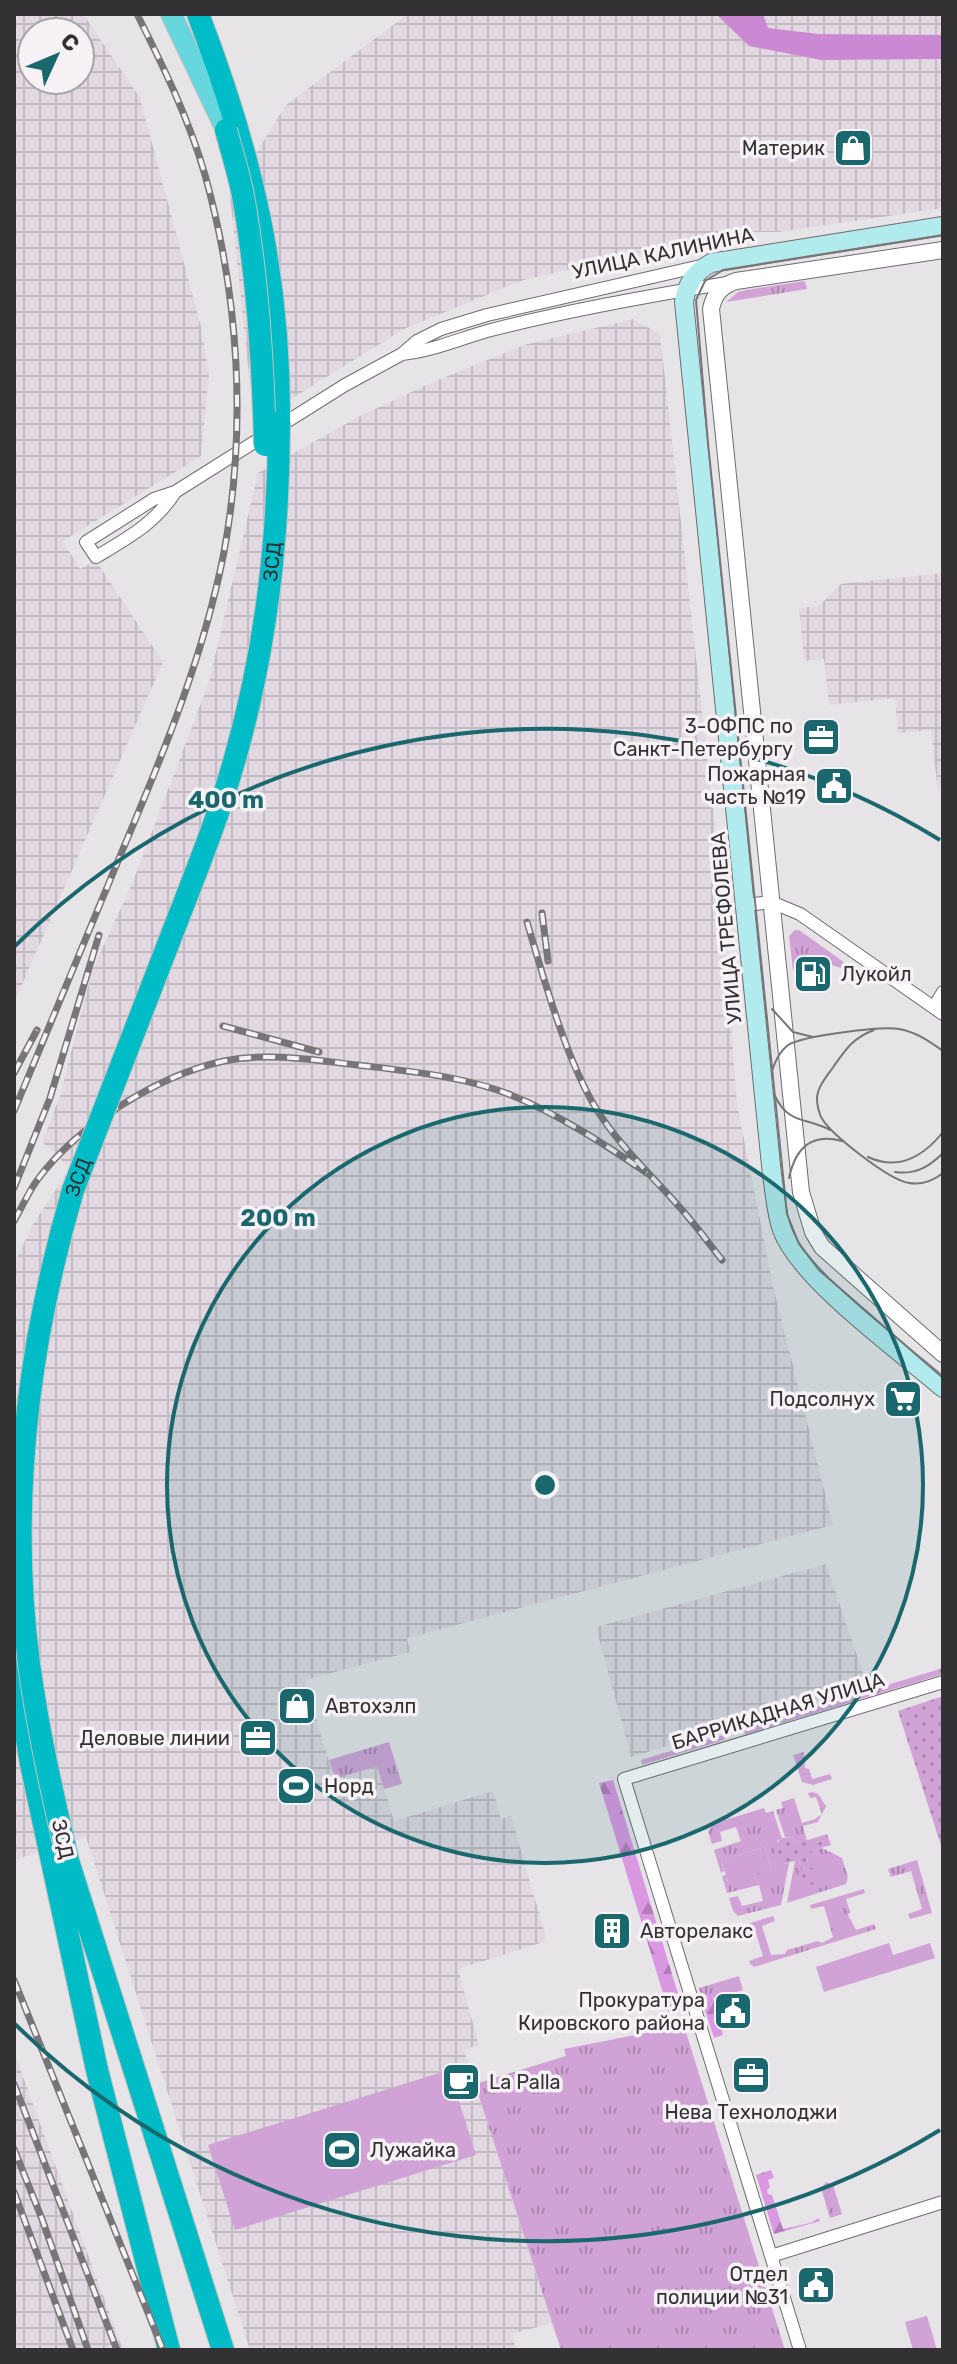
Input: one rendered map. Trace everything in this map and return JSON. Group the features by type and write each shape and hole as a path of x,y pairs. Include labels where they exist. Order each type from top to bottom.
{"highway":[{"name":"ЗСД","path":"14,1390 28,1306 46,1232 99,1084 203,818 223,754 255,599 264,505 262,340 244,198 226,130 182,14"},
{"name":"ЗСД","path":"198,14 221,73 257,193 274,291 279,478 265,614 236,756 215,823 73,1190 55,1250 34,1354 24,1442 20,1532 29,1663 45,1761 68,1861 223,2350"},
{"name":"ЗСД","path":"14,1661 31,1764 97,2070 169,2350"}],"main road":[{"path":"171,14 226,130"},
{"path":"205,14 221,73"},
{"name":"УЛИЦА КАЛИНИНА","path":"711,263 943,226"},
{"path":"706,286 711,263"},
{"name":"УЛИЦА ТРЕФОЛЕВА","path":"706,286 684,302 772,1175 782,1229 791,1248 819,1281 943,1388"}],"street":[{"name":"УЛИЦА КАЛИНИНА","path":"402,354 421,352 520,323 706,286 943,250"},
{"name":"УЛИЦА КАЛИНИНА","path":"175,492 151,523 96,557 86,542 154,499 175,492 345,385 402,354 417,341 464,321 711,263"},
{"path":"671,272 706,286 711,309 801,1192 806,1214 818,1240 833,1259 943,1354"},
{"path":"746,905 771,902 800,914 938,1011 943,992"},
{"name":"БАРРИКАДНАЯ УЛИЦА","path":"771,2256 624,1779 943,1682"},
{"path":"800,2350 771,2256 943,2202"}],"shaded area":[{"path":"14,14 84,16 16,16 16,96 96,96 96,33 140,98 201,327 209,374 201,456 63,541 80,569 96,561 163,662 14,1003"},
{"path":"408,14 716,14 750,46 821,60 943,59 943,208 779,232 737,232 523,280 404,329 254,422 230,195 286,105"},
{"path":"716,14 763,14 768,28 819,34 943,35 943,59 821,60 749,46"},
{"path":"763,14 943,14 943,35 819,34 767,28"},
{"path":"633,319 660,334 718,855 737,1104 773,1286 833,1525 407,1638 410,1652 305,1680 334,1779 377,1766 394,1821 493,1791 501,1819 511,1816 547,1941 458,1969 479,2045 464,2050 552,2323 512,2334 516,2350 250,2350 86,1837 14,1860 14,1264 32,1226 70,1168 42,1142 60,1096 92,971 132,884 209,682 258,473 360,416 433,382 524,345"},
{"path":"943,573 943,785 938,792 931,730 898,733 895,698 829,705 824,659 804,661 799,608 819,606 841,584"},
{"path":"826,1564 867,1685 631,1757 596,1627"},
{"path":"14,2052 71,2208 123,2350 14,2350"}],"green space":[{"path":"805,281 807,289 726,302 738,292"},
{"path":"795,930 855,970 806,961 793,970 789,936"},
{"path":"943,1668 943,1674 746,1734 740,1730"},
{"path":"943,1696 943,1852 898,1711"},
{"path":"727,1734 724,1740 642,1765 641,1760"},
{"path":"389,1742 402,1784 384,1789 377,1766 335,1779 329,1760"},
{"path":"804,1752 805,1768 809,1769 812,1779 830,1774 832,1779 813,1785 802,1782 793,1755"},
{"path":"613,1780 683,2010 669,2013 599,1783"},
{"path":"808,1793 818,1794 826,1806 822,1814 816,1797 810,1798"},
{"path":"794,1798 802,1823 822,1814 818,1822 803,1826 807,1841 799,1843 792,1837 785,1837 776,1810 783,1808 781,1802"},
{"path":"764,1808 766,1813 773,1811 782,1838 777,1841 783,1864 789,1863 781,1905 738,1916 729,1898 738,1896 742,1906 763,1901 759,1885 727,1893 722,1876 726,1875 727,1881 771,1869 765,1847 721,1860 724,1871 721,1873 714,1850 741,1841 736,1827 720,1832 722,1841 712,1844 708,1831 715,1823"},
{"path":"827,1834 831,1845 811,1851 812,1856 807,1858 817,1873 814,1884 808,1886 799,1879 802,1868 799,1860 783,1864 774,1857 774,1845 782,1838 792,1837 799,1843"},
{"path":"765,1847 771,1869 728,1882 721,1860"},
{"path":"822,1848 842,1858 848,1877 846,1884 787,1903 795,1861 799,1860 802,1868 809,1866 807,1858 810,1851"},
{"path":"917,1860 932,1913 910,1919 908,1914 922,1909 911,1871 891,1877 888,1869"},
{"path":"864,1889 865,1893 846,1899 848,1915 856,1930 874,1924 876,1929 754,1967 750,1964 749,1961 763,1956 755,1930 741,1936 747,1924 773,1916 775,1921 762,1926 771,1955 785,1954 787,1950 818,1941 822,1943 833,1937 824,1906 811,1909 810,1905"},
{"path":"889,1943 893,1955 930,1943 935,1958 824,1992 816,1967"},
{"path":"739,1976 743,1990 714,1999 712,1994 701,1998 699,1988"},
{"path":"712,1994 723,2035 714,2038 701,1998"},
{"path":"671,2028 685,2029 785,2350 561,2350 475,2084 566,2056 564,2049"},
{"name":"Лужайка","path":"449,2070 476,2155 235,2230 208,2145"},
{"path":"771,2170 774,2178 768,2180 770,2187 767,2190 772,2195 783,2229 819,2218 820,2221 774,2234 756,2175"},
{"path":"826,2182 833,2185 842,2214 830,2218 821,2188"},
{"path":"927,2316 937,2350 913,2350 905,2322"}],"tram line":[{"path":"943,235 723,270 705,281 696,300 787,1214 799,1244 819,1270 943,1378"},
{"path":"772,1009 793,1032 813,1037"},
{"path":"772,1071 788,1045 809,1038 860,1030 905,1030 943,1051"},
{"path":"874,1030 842,1054 823,1082 817,1099 821,1117 861,1155 900,1180 923,1183 943,1173"},
{"path":"775,1096 792,1116 830,1130"},
{"path":"868,1157 890,1163 900,1162 918,1155 943,1132"},
{"path":"789,1178 795,1159 813,1141 842,1141"},
{"path":"895,1172 921,1169 943,1153"}],"railway":[{"path":"14,1111 181,703 216,590 231,505 236,458 236,362 226,268 199,154 175,93 137,14"},
{"path":"542,913 548,961"},
{"path":"527,922 566,1044 597,1110 618,1139 722,1260"},
{"path":"14,1188 50,1098 99,935"},
{"path":"223,1026 319,1052"},
{"path":"14,1073 37,1030"},
{"path":"14,1221 38,1179 55,1159 97,1122 147,1090 173,1078 241,1058 308,1059 415,1072 474,1083 511,1095 547,1112 647,1173"},
{"path":"14,1980 163,2350"},
{"path":"14,2084 117,2350"},
{"path":"14,2149 88,2350"},
{"path":"14,2192 73,2350"}],"place":[{"name":"Материк","path":"853,148"},
{"name":"3-ОФПС по Санкт-Петербургу","path":"821,737"},
{"name":"Пожарная часть №19","path":"834,786"},
{"name":"Лукойл","path":"813,974"},
{"name":"Подсолнух","path":"903,1399"},
{"name":"Автохэлп","path":"297,1706"},
{"name":"Деловые линии","path":"258,1738"},
{"name":"Норд","path":"296,1786"},
{"name":"Авторелакс","path":"612,1931"},
{"name":"Прокуратура Кировского района","path":"733,2011"},
{"name":"Нева Технолоджи","path":"751,2075"},
{"name":"La Palla","path":"461,2082"},
{"name":"Лужайка","path":"342,2150"},
{"name":"Отдел полиции №31","path":"816,2285"}]}
